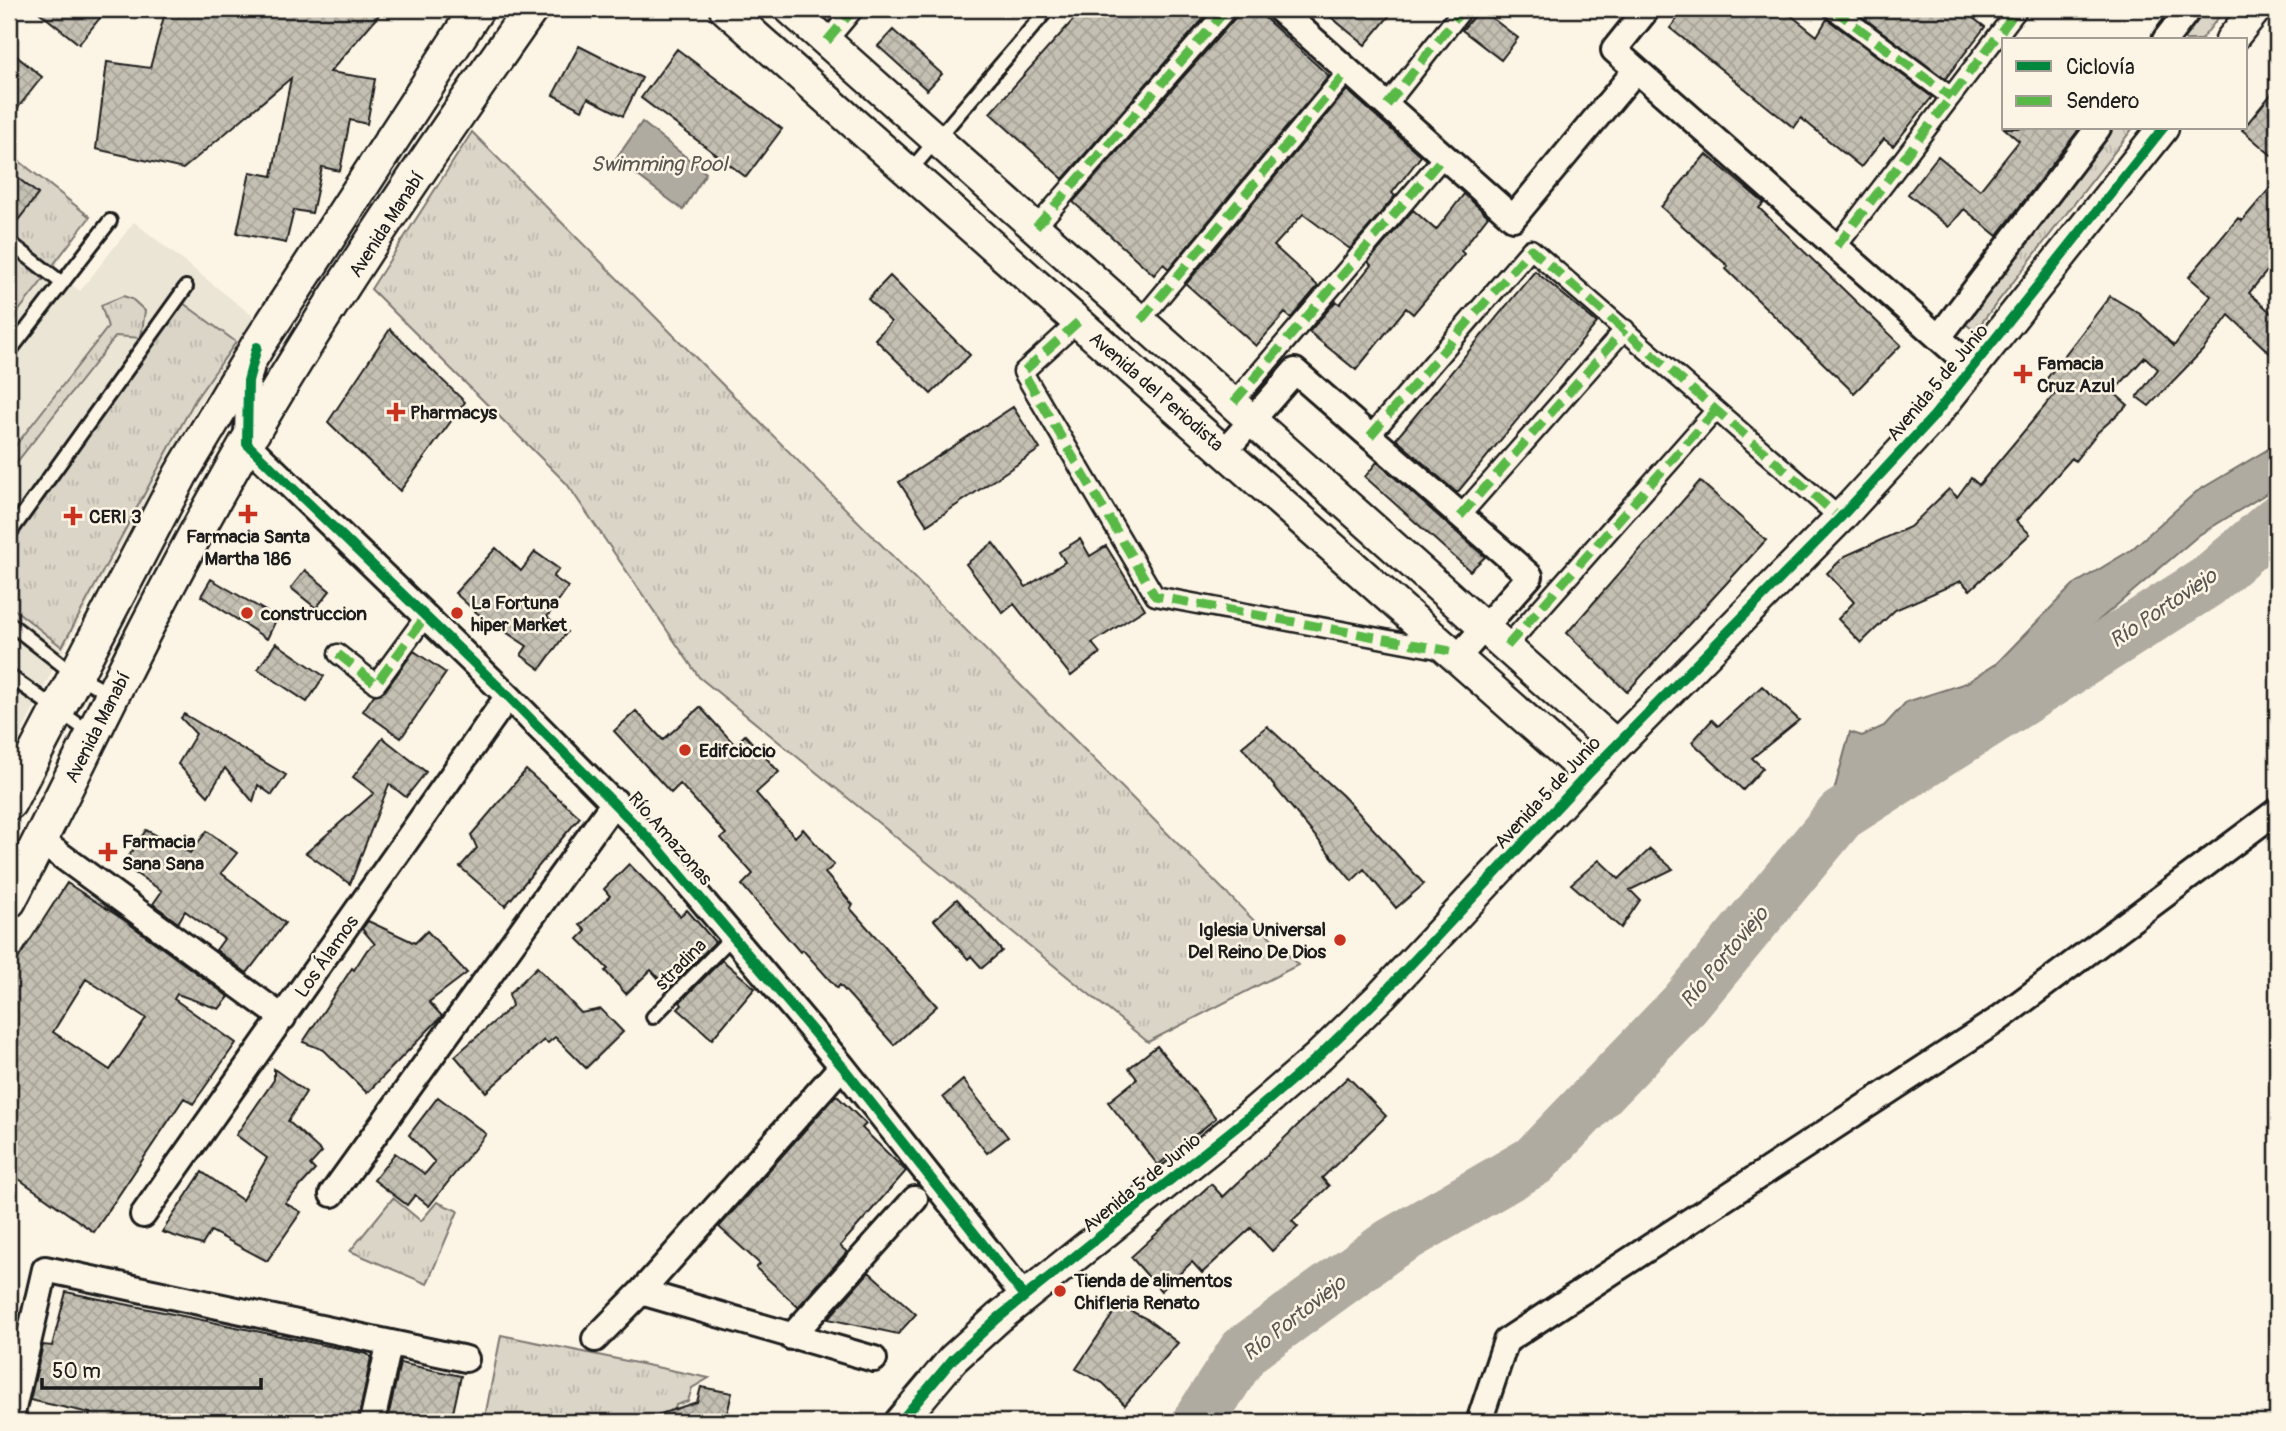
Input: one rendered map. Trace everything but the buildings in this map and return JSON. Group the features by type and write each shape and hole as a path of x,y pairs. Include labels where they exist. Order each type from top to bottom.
{"main road":[{"name":"Avenida Manabí","path":"9,803 74,674 181,474 257,347 477,9"},
{"name":"Avenida Manabí","path":"9,901 180,565 247,444 422,168 531,9"}],"street":[{"name":"Avenida del Periodista","path":"725,9 1588,774"},
{"path":"790,9 1616,745"},
{"path":"827,41 855,9"},
{"path":"1036,227 1227,9"},
{"path":"1279,9 1513,218 1636,70"},
{"path":"1387,105 1463,9"},
{"path":"1647,9 1614,50 1974,369"},
{"path":"1833,9 1951,97"},
{"path":"1837,246 2018,9"},
{"path":"2167,38 2189,9"},
{"path":"2233,38 2256,9"},
{"path":"1141,320 1348,71"},
{"path":"1939,337 2096,130"},
{"name":"Avenida 5 de Junio","path":"900,1422 953,1359 1024,1296 1169,1184 1318,1057 1382,995 1588,774 1840,518 1974,369 2161,130"},
{"path":"1225,451 1244,411 1444,156"},
{"path":"1370,436 1531,249 1840,518"},
{"path":"1078,322 1023,372 1155,596 1454,654 1496,636 1716,410"},
{"path":"1460,516 1625,329"},
{"name":"Avenida Manabí","path":"247,444 248,381 257,347"},
{"path":"1244,411 1295,371 1530,576 1496,636"},
{"name":"Río Amazonas","path":"247,444 615,802 733,936 842,1066 1024,1296"},
{"path":"338,654 376,684 425,617"},
{"name":"Los Álamos","path":"143,1215 508,696"},
{"path":"332,1194 615,802"},
{"path":"1479,1422 1506,1341 1996,1021 2277,811"},
{"path":"40,840 283,1018"},
{"path":"594,1339 641,1292 842,1066"},
{"path":"791,1337 915,1199"},
{"path":"10,1422 45,1269 389,1345 466,1359"},
{"path":"641,1292 874,1359"},
{"path":"372,1422 389,1345"}],"lane":[{"path":"908,172 1048,9"},
{"path":"9,352 110,221"},
{"path":"9,242 62,283"},
{"path":"9,534 186,286"},
{"path":"9,623 74,674 113,696"},
{"path":"9,676 93,735"},
{"name":"stradina","path":"653,1017 733,936"}],"shaded area":[{"name":"CERI 3","path":"134,222 258,320 201,400 53,669 9,759 9,237 80,291"}],"green space":[{"path":"2204,9 2225,9 2203,38 2182,38"},
{"path":"2111,130 2131,130 1975,331 1963,322"},
{"path":"472,132 1298,965 1148,1042 699,677 567,484 371,289"},
{"path":"9,153 90,217 50,269 9,237 9,221 14,225 38,195 9,171"},
{"path":"9,248 46,276 9,323"},
{"path":"123,296 132,299 145,311 141,338 116,336 9,472 9,454 108,327 101,305"},
{"path":"183,303 236,342 195,400 62,647 9,605 9,548"},
{"path":"393,1198 421,1221 437,1202 458,1211 427,1284 350,1251"},
{"path":"501,1335 709,1378 692,1388 688,1401 676,1405 672,1422 484,1422"}],"water":[{"name":"Swimming Pool","path":"642,122 706,173 683,210 616,159"},
{"path":"2277,444 2277,487 2199,535 2084,633 2046,656 2010,692 1888,772 1851,792 1834,791 1850,732 1862,736 1884,726 1906,702 1966,683 1996,664 2073,585 2131,550 2196,492"}],"waterway":[{"name":"Río Portoviejo","path":"1198,1422 1244,1351 1391,1244 1534,1161 1685,1004 1841,815 2207,582 2277,521"}],"marked path":[{"path":"827,41 854,9"},
{"path":"1036,227 1227,9"},
{"path":"1387,105 1463,9"},
{"path":"1833,9 1951,97"},
{"path":"1837,246 2018,9"},
{"path":"1141,320 1348,71"},
{"path":"1234,402 1444,156"},
{"path":"1370,436 1531,249 1840,518"},
{"path":"1078,322 1023,372 1155,596 1450,651"},
{"path":"1460,516 1625,329"},
{"path":"1507,646 1716,410"},
{"path":"338,654 376,684 425,617"}],"cycle path":[{"path":"900,1422 953,1359 998,1318 1245,1120 1318,1057 1382,995 1588,774 1840,518 1933,417 2161,130"},
{"path":"257,347 248,381 247,444 508,696 658,848 842,1066 1024,1296"}],"place":[{"name":"Famacia Cruz Azul","path":"2023,374"},
{"name":"Pharmacys","path":"396,412"},
{"name":"Farmacia Santa Martha 186","path":"248,514"},
{"name":"CERI 3","path":"73,516"},
{"name":"construccion","path":"247,613"},
{"name":"La Fortuna hiper Market","path":"457,613"},
{"name":"Edifciocio","path":"685,750"},
{"name":"Farmacia Sana Sana","path":"108,852"},
{"name":"Iglesia Universal Del Reino De Dios","path":"1340,940"},
{"name":"Tienda de alimentos Chifleria Renato","path":"1060,1291"}]}
